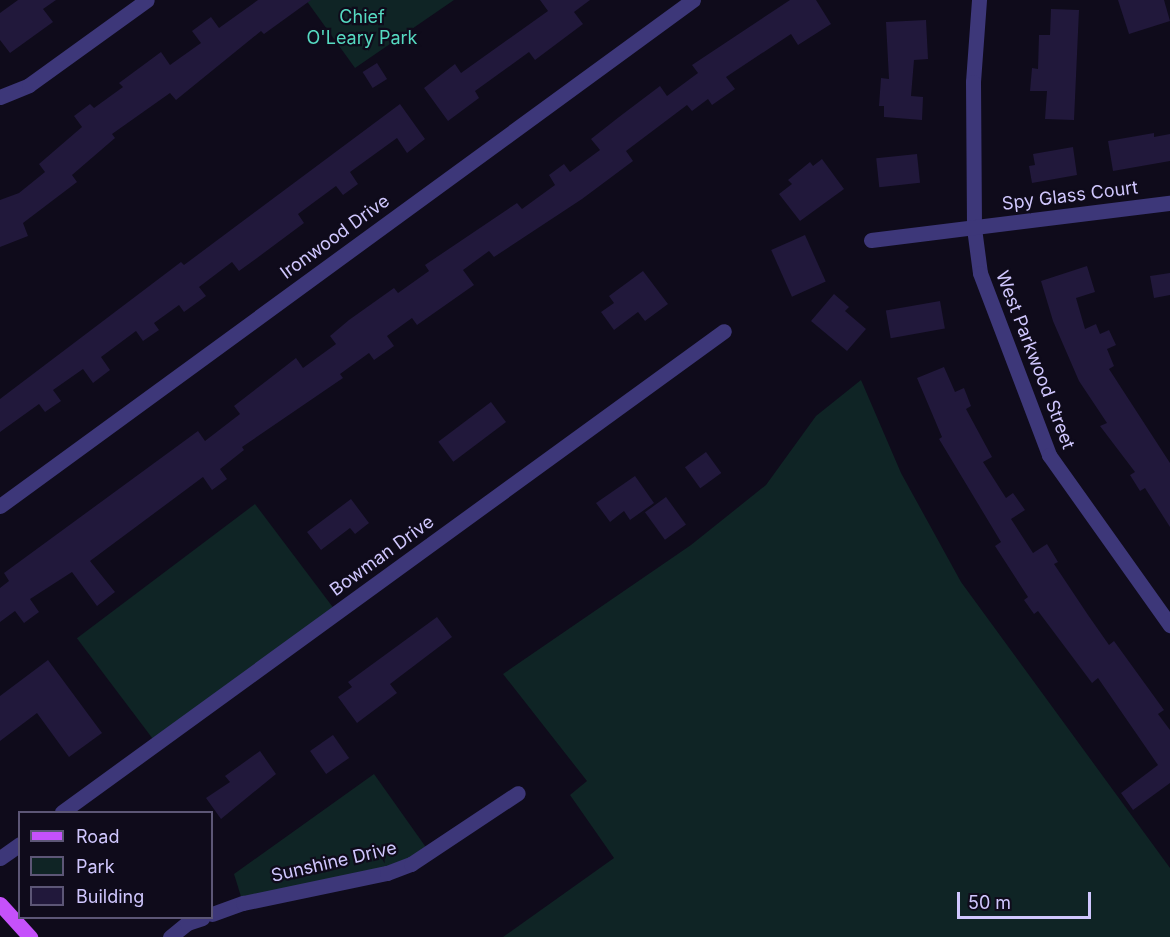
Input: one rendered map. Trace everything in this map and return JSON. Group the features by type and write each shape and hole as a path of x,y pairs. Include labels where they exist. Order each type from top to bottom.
{"main road":[{"path":"0,904 30,937"}],"street":[{"path":"0,97 29,85 147,0"},
{"name":"Ironwood Drive","path":"0,506 693,0"},
{"name":"West Parkwood Street","path":"979,0 973,82 974,228 980,273 1048,455 1170,625"},
{"name":"Spy Glass Court","path":"871,240 1170,203"},
{"name":"Bowman Drive","path":"65,811 724,331"},
{"name":"Sunshine Drive","path":"213,914 243,903 387,873 411,864 518,793"},
{"path":"0,858 18,845"},
{"path":"170,937 187,923 199,919"}],"green space":[{"name":"Chief O'Leary Park","path":"306,0 454,0 355,68"},
{"path":"861,380 901,473 961,582 1170,868 1170,937 503,937 614,858 570,795 587,781 503,674 691,545 766,485 816,416"},
{"path":"255,504 337,613 159,747 77,638"},
{"path":"374,774 430,853 411,864 243,903 234,874"}],"building":[{"path":"18,0 56,0 43,9 53,22 10,53 0,40 0,13"},
{"path":"258,0 311,0 264,34 261,31 176,100 170,93 112,134 115,138 72,175 77,182 23,223 28,236 0,247 0,200 19,193 45,172 39,164 82,127 74,116 90,104 94,108 123,87 119,83 161,52 170,65 201,43 192,31 211,17 219,28"},
{"path":"540,0 590,0 574,12 583,24 535,60 529,52 475,91 479,98 448,121 424,88 455,64 461,73 548,11"},
{"path":"790,0 816,0 831,24 798,45 791,34 726,77 735,89 712,105 708,99 692,111 687,105 626,151 633,161 582,199 494,257 489,251 463,270 474,285 417,325 412,318 387,336 394,346 374,360 369,353 340,374 343,378 242,447 244,450 220,469 227,479 212,490 203,477 90,561 115,592 97,606 72,572 30,599 39,612 24,623 15,611 0,622 0,588 9,581 4,573 198,431 205,441 240,414 234,406 296,358 303,368 336,344 330,336 349,320 394,288 398,293 429,271 425,265 517,203 522,209 555,185 549,175 564,164 570,172 600,150 591,139 619,117 660,86 667,96 698,73 692,65"},
{"path":"1118,0 1164,0 1170,21 1129,34"},
{"path":"1051,9 1079,10 1074,120 1045,119 1047,91 1030,91 1032,68 1038,69 1039,35 1050,35"},
{"path":"926,20 928,59 914,60 911,96 923,97 922,120 884,117 884,106 879,106 881,78 889,79 886,22"},
{"path":"377,63 387,79 373,88 363,72"},
{"path":"400,104 425,139 407,153 397,138 350,172 358,184 343,195 336,186 298,214 304,223 257,258 239,271 232,262 199,287 206,296 184,312 179,305 154,323 159,330 143,341 136,331 101,357 110,370 93,383 83,369 53,390 61,401 45,412 39,404 0,432 0,399 181,262 184,265"},
{"path":"1154,133 1154,137 1170,134 1170,161 1113,171 1108,141"},
{"path":"1073,147 1077,175 1032,183 1029,166 1035,165 1033,154"},
{"path":"917,154 920,183 879,187 876,158"},
{"path":"822,159 844,189 800,221 779,194 792,184 788,180 810,162 813,166"},
{"path":"805,235 826,282 792,297 771,250"},
{"path":"1087,266 1095,292 1076,298 1085,329 1096,324 1100,334 1109,330 1116,345 1107,349 1114,366 1109,369 1170,463 1170,527 1145,488 1140,491 1130,475 1135,472 1100,426 1107,423 1079,381 1053,321 1041,281"},
{"path":"643,271 668,304 645,321 638,312 614,330 601,312 614,303 609,296"},
{"path":"1170,273 1170,295 1154,298 1150,276"},
{"path":"834,294 849,307 845,311 866,329 847,351 811,321"},
{"path":"940,301 945,329 891,338 886,311"},
{"path":"944,367 955,392 964,388 971,406 966,409 992,457 983,462 1006,498 1013,493 1025,510 1011,519 1033,553 1047,544 1058,562 1054,564 1109,645 1114,641 1164,710 1158,714 1170,730 1170,783 1133,810 1121,793 1158,765 1098,678 1092,683 1038,611 1034,614 1024,600 1028,597 995,546 1001,542 939,439 942,437 917,378"},
{"path":"491,402 506,422 453,462 438,442"},
{"path":"706,452 721,473 700,488 685,467"},
{"path":"635,476 654,503 630,520 624,511 610,522 596,503"},
{"path":"666,497 686,525 665,540 645,512"},
{"path":"351,499 369,523 355,534 350,528 321,550 307,532"},
{"path":"437,617 452,637 390,684 397,693 357,723 338,697 352,687 348,682"},
{"path":"48,660 102,733 69,757 37,713 0,741 0,696"},
{"path":"333,735 349,758 326,774 310,751"},
{"path":"260,751 276,774 221,819 206,798 230,782 225,776"}]}
